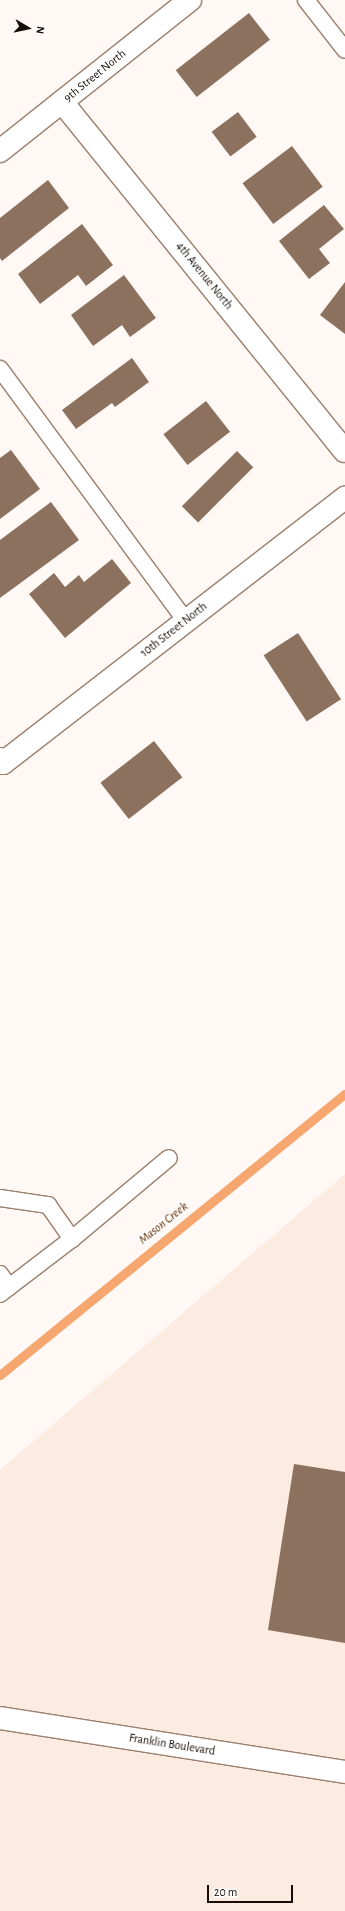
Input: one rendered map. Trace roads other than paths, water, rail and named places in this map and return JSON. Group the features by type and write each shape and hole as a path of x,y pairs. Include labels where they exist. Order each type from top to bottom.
{"street":[{"name":"9th Street North","path":"0,151 190,0"},
{"name":"4th Avenue North","path":"62,102 345,451"},
{"name":"10th Street North","path":"1,761 345,498"},
{"name":"Franklin Boulevard","path":"0,1718 345,1772"}],"lane":[{"path":"306,0 345,50"},
{"path":"0,369 186,621"},
{"path":"3,1285 72,1239 169,1158"},
{"path":"0,1198 48,1205 72,1239"}],"waterway":[{"name":"Mason Creek","path":"0,1375 345,1094"}]}
